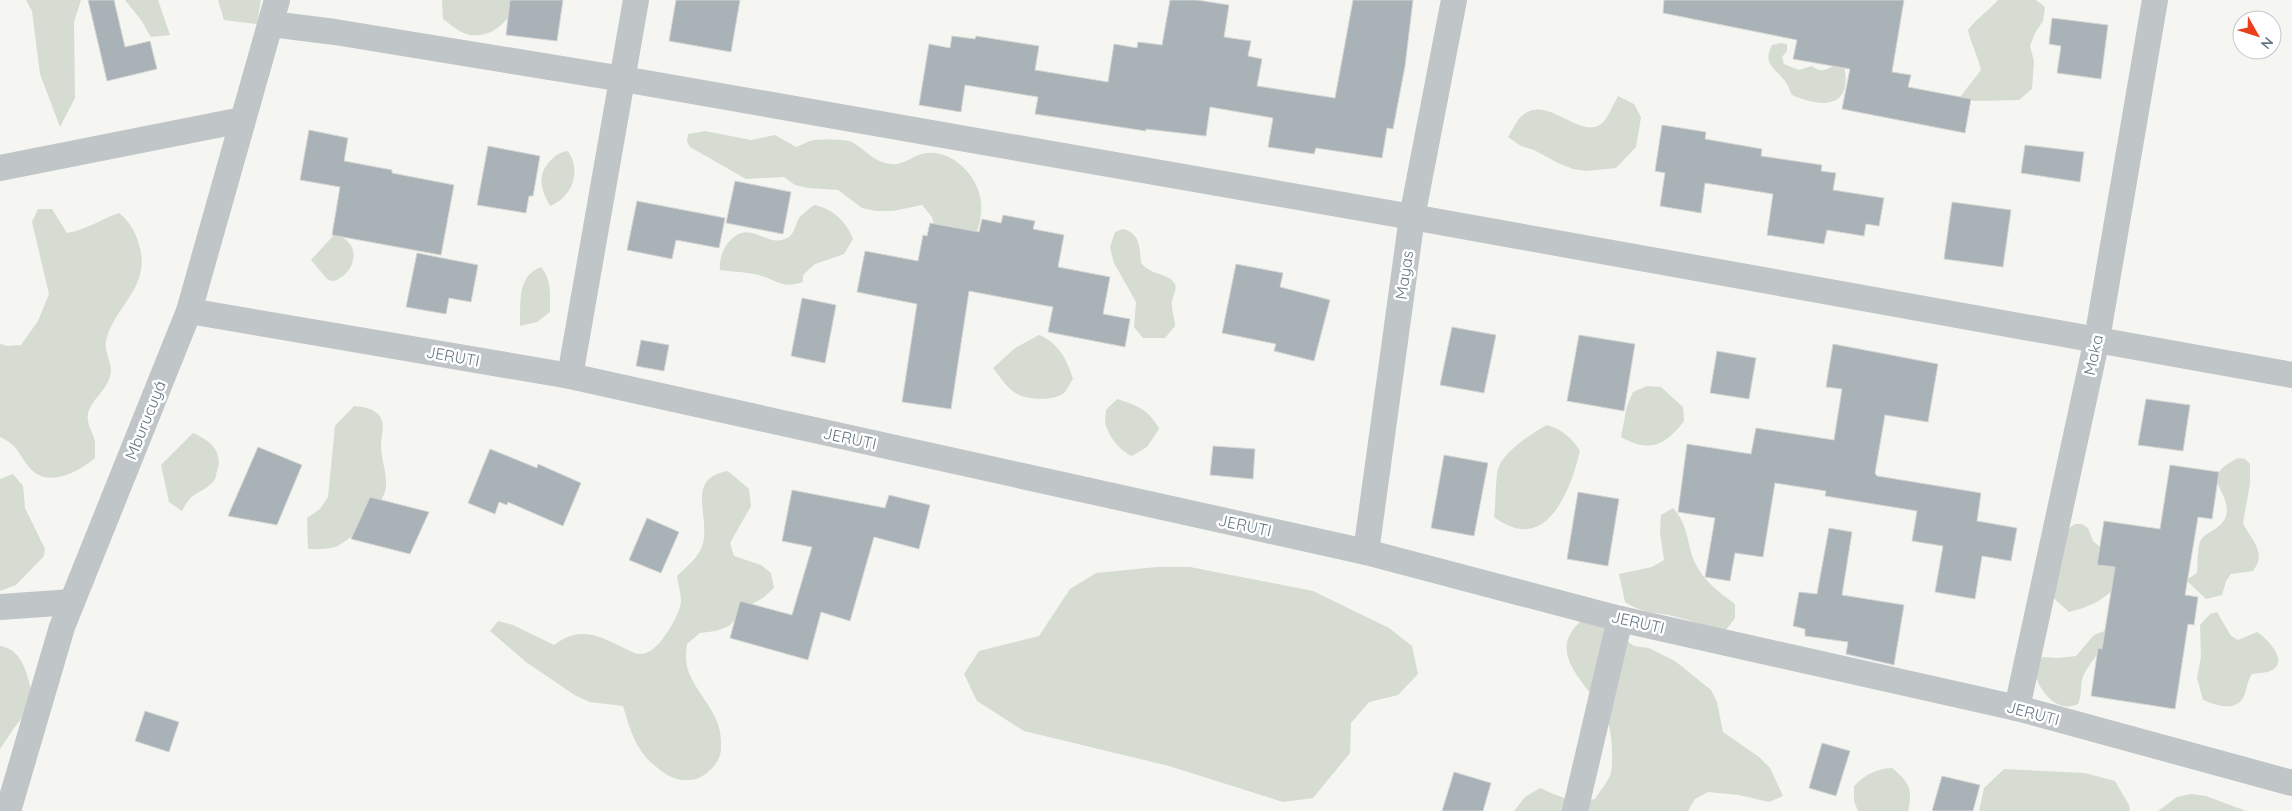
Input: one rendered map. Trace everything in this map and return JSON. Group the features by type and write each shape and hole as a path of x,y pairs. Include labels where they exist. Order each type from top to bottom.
{"street":[{"path":"570,376 636,0"},
{"name":"Mayas","path":"1366,552 1412,217 1454,0"},
{"name":"Maka","path":"2017,708 2097,339 2155,0"},
{"path":"274,12 336,32 623,79 1412,217 2292,375"},
{"name":"Mburucuyá","path":"8,811 62,628 189,311 274,12"},
{"path":"0,168 242,120"},
{"name":"JERUTI","path":"189,311 570,376 1366,552 1620,619 2017,708 2292,783"},
{"path":"0,607 72,602"},
{"path":"1574,811 1620,619"}],"shaded area":[{"path":"26,0 81,0 74,22 75,98 60,127 40,74 32,11"},
{"path":"125,0 158,0 170,35 151,37 141,20"},
{"path":"218,0 261,0 257,24 224,20"},
{"path":"442,0 518,0 506,20 500,26 486,33 470,35 443,19"},
{"path":"1998,0 2036,0 2045,7 2043,21 2035,33 2030,46 2034,61 2032,89 2019,100 1974,101 1960,97 1981,70 1968,30"},
{"path":"1787,44 1787,51 1782,57 1784,64 1799,70 1812,66 1821,70 1828,69 1837,64 1844,66 1846,80 1844,90 1839,98 1833,102 1824,103 1792,95 1787,84 1772,67 1768,58 1772,45"},
{"path":"1618,96 1634,104 1641,117 1636,147 1616,168 1586,171 1573,169 1534,150 1521,146 1508,137 1521,117 1533,110 1544,110 1587,127 1597,126 1605,120"},
{"path":"705,131 751,140 775,135 796,147 814,140 849,141 879,161 891,164 902,163 927,153 943,155 961,165 976,186 980,195 981,205 979,225 970,245 936,232 932,217 922,205 893,211 876,211 862,208 838,190 795,185 784,177 746,179 690,147 687,141 688,134"},
{"path":"568,151 574,167 573,183 564,197 550,206 542,188 543,171 560,153"},
{"path":"814,205 833,213 847,227 853,239 844,254 815,264 803,275 803,282 791,285 754,274 720,270 720,260 724,250 735,236 751,233 779,241 787,238 793,232 799,218"},
{"path":"38,209 52,209 67,233 119,213 135,233 142,262 136,286 116,317 106,341 111,367 110,377 88,414 88,423 95,443 95,458 80,469 53,478 36,474 15,447 0,437 0,344 7,346 21,345 38,321 49,294 32,222"},
{"path":"1123,229 1129,231 1136,238 1141,263 1149,270 1171,279 1174,283 1175,290 1172,306 1175,326 1165,338 1143,338 1134,327 1136,302 1114,263 1110,247 1115,232"},
{"path":"334,235 343,238 349,243 354,256 348,271 334,281 328,280 311,260"},
{"path":"541,267 549,283 550,312 537,322 520,326 520,300 524,284 527,277 533,271"},
{"path":"1039,335 1057,347 1068,365 1073,379 1060,396 1034,398 1017,394 1007,386 993,368 1015,348"},
{"path":"1647,386 1661,387 1683,407 1684,421 1677,430 1663,441 1648,446 1631,442 1621,437 1627,406 1633,392"},
{"path":"1117,399 1142,409 1151,417 1159,429 1147,447 1132,456 1116,444 1105,424 1106,410"},
{"path":"354,406 371,409 381,418 383,426 381,450 386,482 384,495 366,522 342,544 328,549 308,549 307,518 320,509 328,497 335,426"},
{"path":"1547,425 1558,429 1566,435 1580,451 1576,467 1570,484 1553,514 1541,524 1528,529 1512,527 1494,517 1498,469 1512,450 1526,438"},
{"path":"193,433 214,447 219,464 214,481 193,496 182,511 169,502 161,465"},
{"path":"2238,458 2245,459 2250,464 2250,484 2243,523 2256,546 2259,558 2253,571 2231,574 2226,581 2222,595 2206,599 2186,580 2197,573 2198,549 2202,538 2217,528 2226,516 2227,507 2217,479 2219,472 2225,465"},
{"path":"728,471 749,489 751,506 730,543 734,556 761,565 771,573 774,588 763,598 750,605 729,626 716,631 700,633 687,644 686,660 688,670 717,722 720,731 721,749 716,763 706,774 692,780 683,780 662,771 642,752 634,738 623,706 590,702 576,696 526,662 490,631 498,621 513,625 554,645 572,636 588,634 638,654 646,653 653,649 670,629 681,604 677,576 696,557 703,543 703,489 707,481 715,475"},
{"path":"13,474 23,486 25,508 45,549 44,556 16,585 0,591 0,479"},
{"path":"1673,508 1685,529 1696,565 1713,587 1735,604 1735,618 1725,631 1640,609 1625,602 1619,574 1652,567 1664,560 1660,532 1661,515"},
{"path":"2075,524 2082,524 2088,528 2093,541 2116,561 2116,587 2095,603 2069,612 2047,592 2068,529"},
{"path":"1157,567 1190,567 1313,591 1389,628 1412,646 1418,674 1398,695 1369,702 1351,723 1350,753 1313,798 1283,802 1169,766 1024,731 977,701 964,674 979,651 1039,636 1070,589 1096,573"},
{"path":"2217,612 2231,636 2238,640 2257,632 2272,646 2278,658 2275,668 2268,672 2252,674 2244,696 2240,701 2231,706 2203,700 2197,678 2201,657 2200,625 2210,614"},
{"path":"1585,618 1599,620 1634,646 1649,648 1675,661 1711,690 1717,702 1723,732 1759,757 1770,768 1783,796 1769,802 1739,795 1708,792 1695,799 1688,811 1514,811 1525,797 1540,788 1566,798 1580,800 1595,799 1610,776 1612,748 1609,724 1600,706 1573,669 1568,656 1567,644 1572,631"},
{"path":"2107,630 2113,634 2084,675 2078,704 2064,706 2052,701 2042,690 2036,677 2037,661 2043,657 2076,656 2094,635"},
{"path":"0,646 8,648 20,660 28,677 34,703 0,749"},
{"path":"1892,768 1906,782 1910,791 1908,811 1858,811 1854,801 1854,786 1872,773"},
{"path":"2004,769 2085,773 2115,781 2129,805 2130,811 1979,811 1984,788"},
{"path":"2191,794 2206,796 2246,811 2158,811 2177,797"}],"building":[{"path":"88,0 114,0 125,47 150,41 157,69 107,81"},
{"path":"510,0 563,0 557,41 506,35"},
{"path":"676,0 740,0 731,52 669,41"},
{"path":"1170,0 1197,0 1229,5 1224,37 1251,41 1248,56 1262,59 1257,86 1335,98 1353,0 1413,0 1405,66 1393,129 1387,128 1382,158 1316,148 1314,154 1268,147 1273,118 1210,107 1206,136 1146,129 1146,131 1035,114 1038,97 965,85 961,112 919,105 929,44 950,48 952,36 975,39 976,36 1039,46 1035,70 1108,82 1114,44 1137,48 1138,42 1162,45"},
{"path":"1664,0 1904,0 1892,72 1911,75 1908,87 1971,99 1965,133 1842,109 1850,69 1793,59 1797,40 1663,13"},
{"path":"2052,18 2108,25 2101,79 2057,73 2061,46 2049,44"},
{"path":"1662,125 1706,132 1705,139 1762,149 1761,156 1822,165 1821,171 1836,173 1833,190 1884,198 1879,226 1866,224 1864,236 1827,230 1824,244 1767,235 1773,194 1705,183 1701,213 1660,206 1665,173 1655,171"},
{"path":"309,130 348,138 344,161 454,185 441,255 332,235 340,187 300,180"},
{"path":"2025,145 2084,152 2080,182 2021,173"},
{"path":"488,146 540,156 533,196 529,196 526,213 477,205"},
{"path":"735,181 791,192 783,234 726,223"},
{"path":"637,201 725,218 719,248 676,240 672,259 627,250"},
{"path":"1952,202 2011,210 2003,267 1944,259"},
{"path":"1003,215 1035,221 1033,229 1064,235 1058,267 1110,277 1103,314 1130,319 1125,347 1048,332 1053,307 969,291 951,409 902,402 917,304 857,292 865,251 918,261 923,235 927,236 930,223 979,232 982,219 1001,223"},
{"path":"417,253 478,265 471,302 449,298 446,314 406,307"},
{"path":"1236,264 1283,273 1280,287 1330,300 1314,361 1274,351 1276,344 1222,333"},
{"path":"802,298 836,305 825,363 791,356"},
{"path":"1452,327 1496,335 1484,393 1440,385"},
{"path":"1579,335 1635,344 1624,411 1567,401"},
{"path":"641,340 669,345 664,371 636,366"},
{"path":"1833,344 1938,364 1928,422 1885,415 1875,473 1877,476 1981,493 1977,521 2017,528 2011,561 1982,556 1975,599 1935,592 1943,546 1912,541 1917,511 1825,496 1826,491 1775,483 1763,557 1735,553 1730,581 1705,577 1715,518 1678,512 1687,444 1751,454 1756,428 1834,440 1842,389 1826,387"},
{"path":"1717,351 1756,358 1749,399 1710,393"},
{"path":"2146,399 2190,405 2183,451 2138,445"},
{"path":"1213,446 1255,449 1253,479 1210,475"},
{"path":"258,447 302,465 277,525 228,516"},
{"path":"490,449 537,468 538,464 581,483 563,526 508,502 507,505 499,502 495,514 468,503"},
{"path":"1444,455 1488,463 1474,536 1431,528"},
{"path":"2170,465 2219,472 2212,519 2198,517 2185,595 2198,597 2194,625 2188,624 2175,709 2091,696 2098,648 2102,649 2115,567 2097,565 2104,521 2160,529"},
{"path":"792,490 885,508 889,495 930,505 919,549 874,537 850,621 821,612 808,660 730,638 740,601 792,615 812,547 782,541"},
{"path":"1578,492 1619,499 1608,566 1567,559"},
{"path":"370,497 429,512 410,554 351,539"},
{"path":"647,518 679,532 661,573 629,560"},
{"path":"1829,528 1852,532 1842,595 1904,605 1894,665 1846,654 1848,642 1805,636 1805,629 1793,626 1799,592 1817,594"},
{"path":"145,711 179,722 169,752 135,741"},
{"path":"1822,743 1850,751 1836,796 1809,788"},
{"path":"1454,772 1491,783 1483,811 1442,811"},
{"path":"1942,776 1980,785 1973,811 1932,811"}]}
